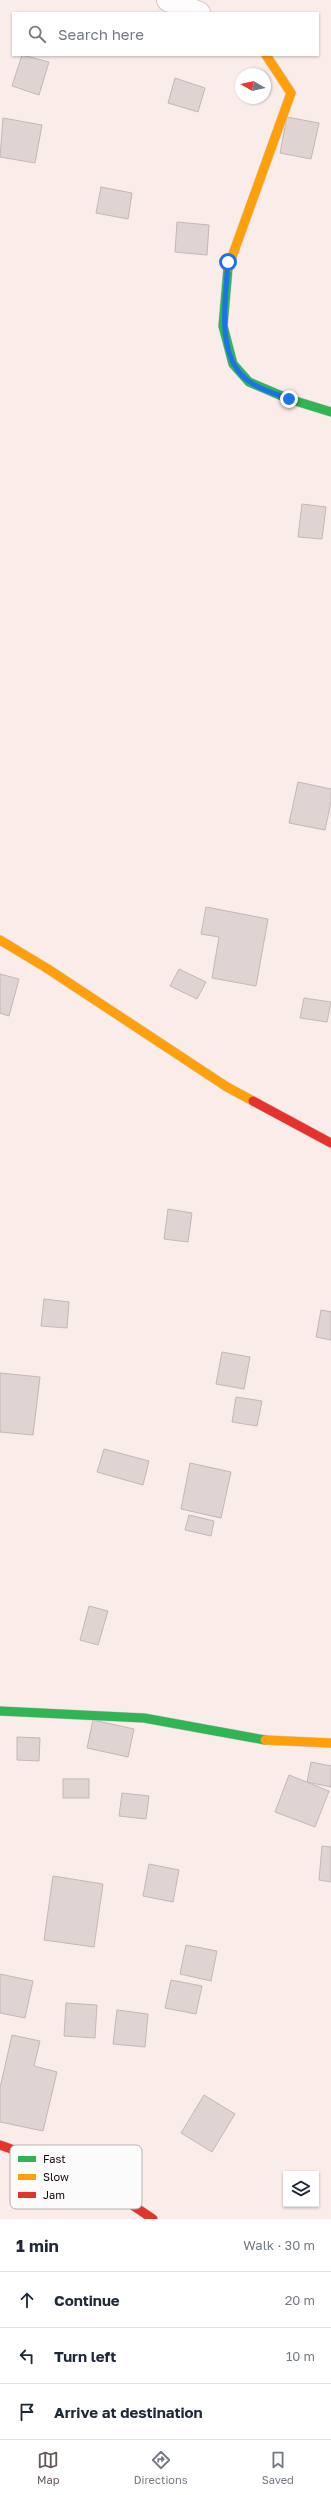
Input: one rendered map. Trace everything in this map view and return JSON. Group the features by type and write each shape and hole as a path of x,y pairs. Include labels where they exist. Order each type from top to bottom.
{"street":[{"path":"168,0 197,12"},
{"path":"267,56 291,93 228,262 223,326 233,364 249,382 289,399 331,412"},
{"path":"0,940 48,969 227,1087 331,1143"},
{"path":"0,1711 144,1718 264,1740 331,1744"},
{"path":"0,2145 10,2149"},
{"path":"138,2209 153,2219"}],"building":[{"path":"22,56 49,62 39,95 12,86"},
{"path":"175,78 205,88 198,112 168,103"},
{"path":"287,117 319,123 311,159 280,153"},
{"path":"3,118 42,125 35,163 0,157"},
{"path":"101,187 132,193 128,219 96,213"},
{"path":"177,222 209,225 207,255 175,252"},
{"path":"302,504 326,507 322,539 298,537"},
{"path":"298,782 331,789 331,802 325,830 289,823"},
{"path":"206,907 268,919 256,986 212,978 219,937 201,934"},
{"path":"179,969 206,982 197,999 170,986"},
{"path":"0,974 19,979 9,1016 0,1013"},
{"path":"304,998 331,1002 327,1022 300,1018"},
{"path":"168,1209 192,1213 188,1242 164,1239"},
{"path":"44,1299 69,1302 67,1328 41,1326"},
{"path":"321,1310 331,1312 331,1340 316,1337"},
{"path":"222,1352 250,1357 244,1389 216,1384"},
{"path":"0,1373 40,1377 33,1435 0,1432"},
{"path":"236,1397 262,1401 257,1426 232,1422"},
{"path":"104,1449 149,1461 143,1485 97,1472"},
{"path":"190,1463 231,1472 221,1518 181,1509"},
{"path":"189,1515 214,1521 211,1536 185,1530"},
{"path":"89,1606 108,1611 98,1645 80,1640"},
{"path":"93,1720 134,1729 128,1757 87,1748"},
{"path":"17,1737 40,1738 39,1761 17,1760"},
{"path":"311,1762 331,1766 331,1787 307,1782"},
{"path":"289,1775 329,1791 315,1827 275,1812"},
{"path":"63,1779 89,1779 89,1798 63,1798"},
{"path":"122,1793 149,1796 146,1819 119,1816"},
{"path":"322,1846 331,1847 331,1882 319,1880"},
{"path":"149,1864 179,1870 173,1902 143,1896"},
{"path":"53,1876 103,1884 94,1947 44,1940"},
{"path":"186,1945 217,1951 211,1981 180,1974"},
{"path":"0,1974 33,1981 25,2018 0,2013"},
{"path":"171,1980 202,1986 196,2014 165,2008"},
{"path":"66,2003 97,2005 95,2038 64,2036"},
{"path":"117,2010 148,2014 145,2047 113,2044"},
{"path":"12,2035 40,2041 34,2066 57,2072 43,2131 0,2122 0,2088"},
{"path":"204,2095 235,2114 212,2152 181,2133"}],"traffic: fast":[{"path":"228,268 223,326 233,364 249,382 289,399 331,412"},
{"path":"0,1711 144,1718 265,1740"}],"traffic: slow":[{"path":"228,268 291,93 267,56"},
{"path":"0,940 48,969 227,1087 253,1101"},
{"path":"265,1740 331,1743"}],"traffic: jam":[{"path":"253,1101 331,1143"},
{"path":"0,2145 10,2149"},
{"path":"138,2209 153,2219"}],"route":[{"path":"228,262 223,326 233,364 249,382 289,399"}]}
